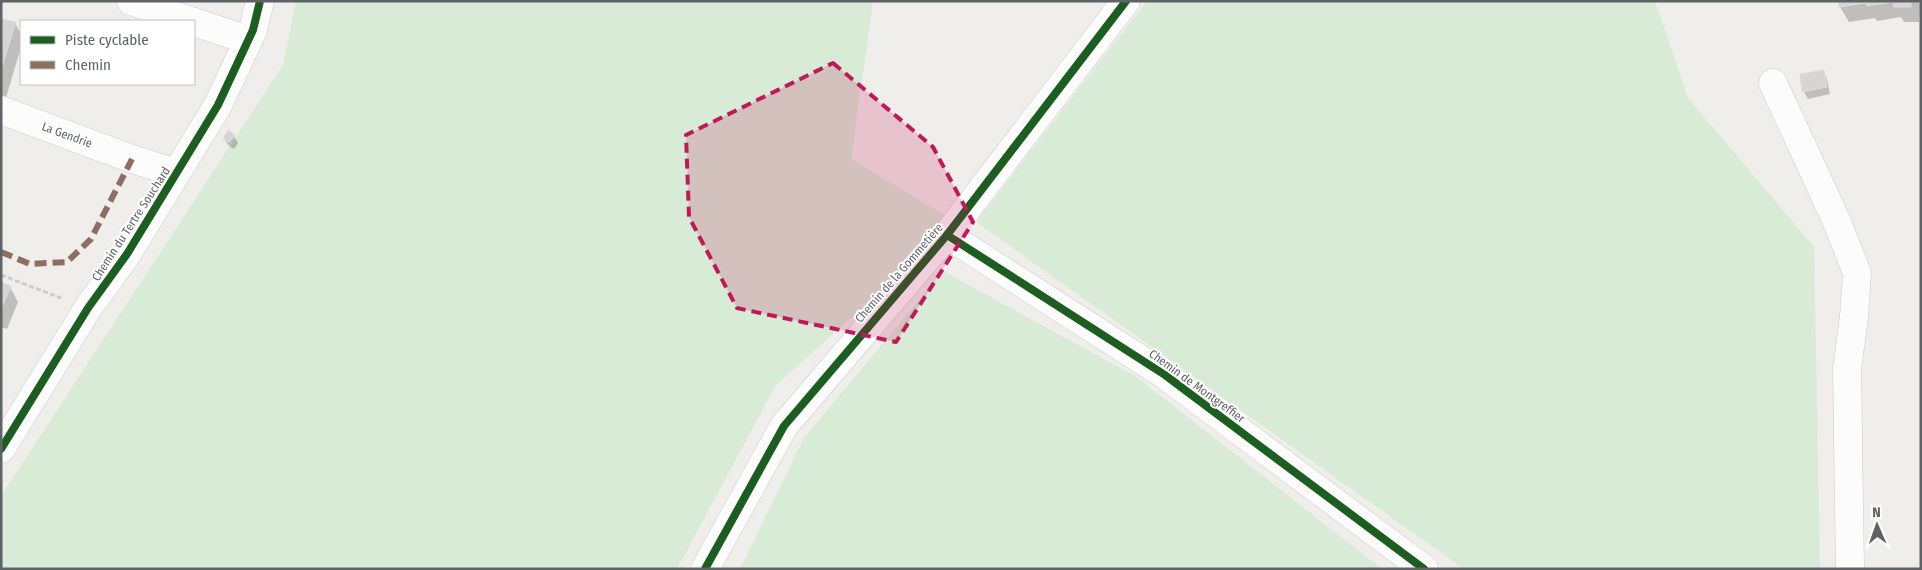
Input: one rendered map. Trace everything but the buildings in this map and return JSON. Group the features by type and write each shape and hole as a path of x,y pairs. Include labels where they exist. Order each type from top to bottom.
{"street":[{"path":"131,1 186,20"},
{"name":"Chemin du Tertre Souchard","path":"1,449 88,308 127,254 218,105 253,30 260,1"},
{"name":"Chemin de la Gommetière","path":"705,569 784,426 947,235 1126,1"},
{"path":"195,23 248,40"},
{"path":"1773,83 1837,222 1856,273 1854,317 1847,368 1850,569"},
{"name":"La Gendrie","path":"1,110 132,159 176,173"},
{"name":"Chemin de Montgreffier","path":"947,235 1165,375 1424,569"}],"path":[{"path":"1,275 88,308"}],"highlighted area":[{"path":"833,63 933,147 973,222 896,342 737,308 689,217 686,135"}],"green space":[{"path":"296,1 873,1 851,159 957,223 776,385 677,569 1,569 1,496 283,65"},
{"path":"1147,1 1655,1 1688,98 1814,247 1820,569 1464,569 976,222"},
{"path":"943,271 1135,376 1382,569 740,569 804,438"}],"marked path":[{"path":"1,252 30,264 67,262 91,239 132,159"}],"cycle path":[{"path":"1,449 88,308 127,254 218,105 253,30 260,1"},
{"path":"705,569 784,426 947,235 1126,1"},
{"path":"947,235 1165,375 1424,569"}]}
